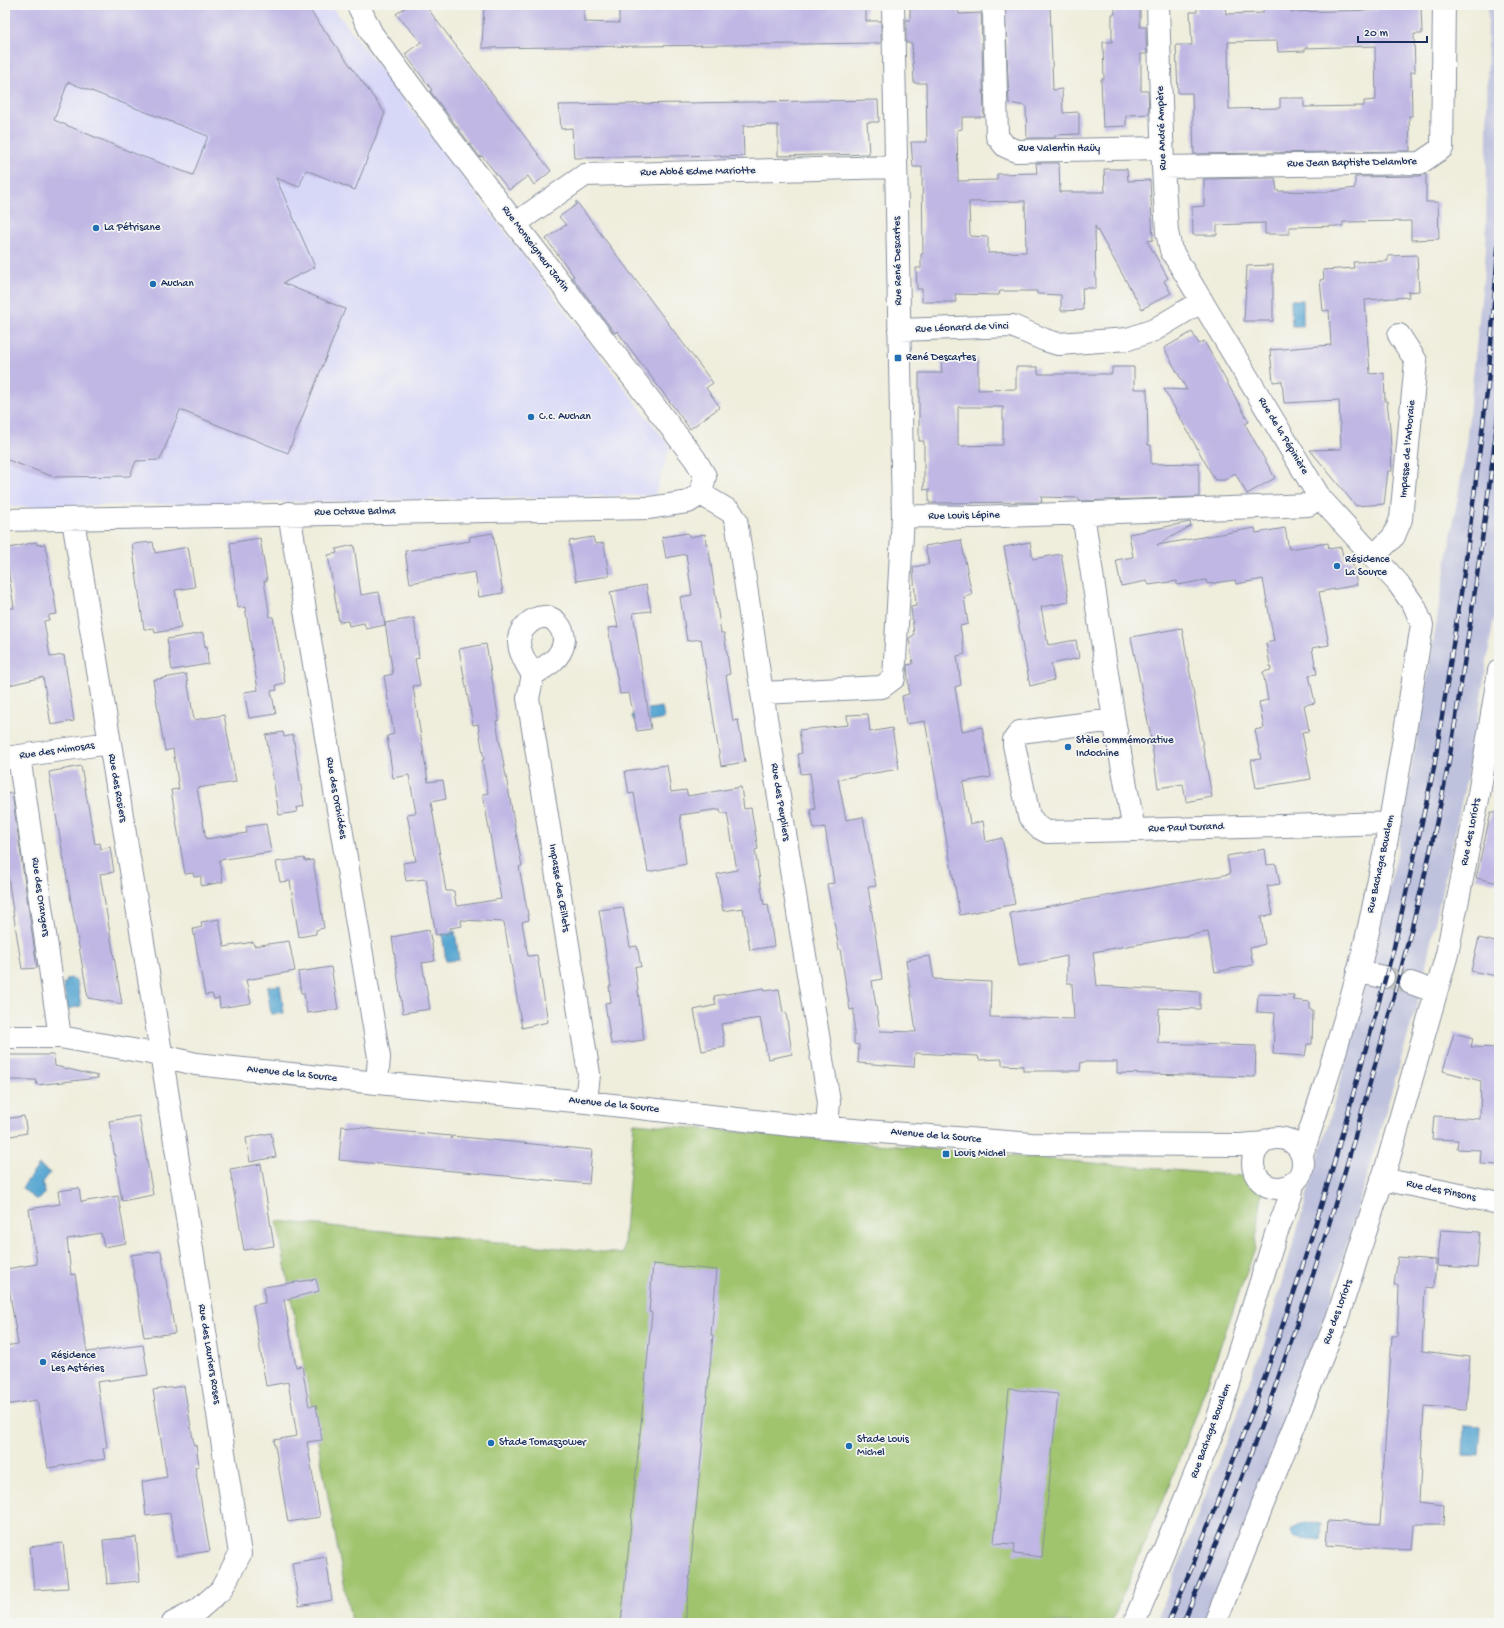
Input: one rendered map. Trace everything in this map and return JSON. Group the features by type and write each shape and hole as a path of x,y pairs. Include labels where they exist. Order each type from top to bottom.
{"street":[{"name":"Rue Monseigneur Jarlin","path":"358,5 372,34 444,131 516,223 695,459 705,476 701,494"},
{"name":"Rue René Descartes","path":"893,5 903,516"},
{"name":"Rue Valentin Haüy","path":"992,5 994,14 997,136 1005,146 1016,151 1162,157"},
{"name":"Rue André Ampère","path":"1158,5 1162,157 1167,232 1171,250"},
{"name":"Rue Jean Baptiste Delambre","path":"1162,157 1420,163 1442,148 1444,5"},
{"name":"Rue Abbé Edme Mariotte","path":"516,223 585,175 896,167"},
{"name":"Rue de la Pépinière","path":"1171,250 1320,498 1398,583 1415,607"},
{"name":"Rue Léonard de Vinci","path":"899,330 1012,326 1058,344 1128,339 1154,330 1202,301"},
{"name":"Impasse de l'Arboraie","path":"1373,557 1394,536 1401,519 1416,361 1399,335"},
{"name":"Rue Octave Balma","path":"5,520 74,520 289,513 649,508 688,502 701,494"},
{"name":"Rue des Peupliers","path":"701,494 731,512 736,520 762,693 829,1102 827,1127"},
{"name":"Rue Louis Lépine","path":"903,516 1083,514 1308,505 1320,498"},
{"name":"Rue des Orchidées","path":"289,513 379,1057 377,1083"},
{"name":"Rue Paul Durand","path":"1083,514 1114,720 1134,830 1390,823"},
{"path":"762,693 882,687 894,678 903,516"},
{"name":"Rue des Rosiers","path":"74,520 109,743 162,1056"},
{"name":"Rue Bachaga Boualem","path":"1302,1154 1329,1075 1358,971 1390,823 1422,626 1415,607"},
{"name":"Rue des Loriots","path":"1215,1623 1336,1322 1382,1179 1448,947 1497,698 1499,671"},
{"name":"Impasse des Œillets","path":"533,675 528,698 589,1074 586,1102"},
{"path":"1114,720 1020,732 1014,740 1014,745 1029,816 1038,828 1047,832 1134,830"},
{"name":"Rue des Mimosas","path":"12,757 109,743"},
{"name":"Rue des Orangers","path":"12,757 60,1037"},
{"path":"1358,971 1383,977"},
{"path":"1411,983 1436,992"},
{"name":"Avenue de la Source","path":"5,1037 60,1037 162,1056 196,1064 377,1083 586,1102 790,1125 1032,1144 1226,1145 1263,1143"},
{"name":"Rue des Lauriers Roses","path":"162,1056 240,1554 221,1590 198,1610 173,1623"},
{"name":"Rue Bachaga Boualem","path":"1284,1138 1297,1134 1314,1118"},
{"path":"1226,1145 1253,1166 1259,1180 1266,1185 1283,1185 1299,1177 1302,1170 1302,1154 1298,1147 1284,1138 1276,1138 1263,1143 1257,1149 1253,1166"},
{"name":"Rue des Pinsons","path":"1382,1179 1499,1203"},
{"name":"Rue Bachaga Boualem","path":"1134,1623 1216,1424 1276,1234 1283,1185"}],"shaded area":[{"path":"5,5 331,5 670,447 655,495 5,507"},
{"path":"1488,5 1499,5 1499,585 1473,749 1418,1001 1328,1308 1230,1565 1205,1623 1156,1623 1263,1346 1340,1084 1397,855 1465,454 1486,251"}],"green space":[{"path":"634,1123 1264,1178 1255,1249 1182,1454 1111,1623 335,1623 351,1621 277,1221 623,1254"}],"water":[{"path":"1291,300 1303,300 1303,326 1292,326"},
{"path":"662,707 664,719 638,724 638,721 633,720 632,716 636,711"},
{"path":"455,931 459,960 446,961 442,933"},
{"path":"71,978 77,981 81,1006 68,1009 63,984 66,983 67,979"},
{"path":"280,985 284,1013 271,1014 267,987"},
{"path":"39,1165 50,1173 43,1182 44,1194 40,1199 35,1199 22,1188"},
{"path":"1464,1425 1481,1426 1479,1456 1463,1455"},
{"path":"1305,1522 1321,1524 1319,1540 1293,1537 1291,1530 1300,1523"}],"building":[{"name":"Auchan","path":"5,5 306,5 385,113 355,190 306,170 299,187 276,178 315,267 283,283 345,309 288,453 180,410 160,460 136,461 130,476 54,477 5,459","holes":["68,82 208,136 193,175 138,155 54,120"]},
{"path":"409,5 425,5 551,171 534,185 528,176 509,190 482,156 480,157 430,91 432,90 405,54 421,42 396,14"},
{"path":"484,5 584,5 584,22 619,23 619,5 866,5 866,21 881,21 881,43 482,48"},
{"path":"1005,5 1050,5 1053,90 1062,89 1063,113 1079,112 1079,134 1055,135 1055,138 1027,138 1026,106 1009,103"},
{"path":"1115,5 1140,5 1140,27 1146,27 1147,54 1141,54 1141,91 1148,91 1149,114 1126,116 1126,126 1103,127 1101,79 1104,79 1103,42 1112,42 1112,14 1115,14"},
{"path":"1197,5 1225,5 1226,14 1263,13 1263,5 1291,5 1291,12 1378,10 1377,5 1421,6 1422,34 1414,34 1415,72 1411,72 1412,116 1409,116 1410,151 1194,154 1192,93 1178,93 1176,45 1192,45 1190,12 1197,12","holes":["1277,41 1278,52 1305,51 1305,48 1375,46 1376,100 1364,101 1364,106 1304,107 1304,98 1280,98 1280,108 1229,109 1228,42"]},
{"path":"958,6 959,14 981,13 984,117 962,117 962,129 957,130 958,181 997,180 997,174 1037,173 1036,163 1059,163 1060,192 1105,192 1104,169 1127,169 1128,181 1150,180 1153,240 1147,241 1168,278 1164,281 1171,293 1142,309 1095,226 1096,288 1082,288 1083,310 1061,311 1061,295 1037,294 1037,291 1000,291 999,295 955,294 956,302 922,302 922,289 917,289 916,268 921,268 921,254 923,254 922,167 913,167 911,142 927,142 926,83 914,83 912,43 906,43 906,20 910,20 910,8","holes":["1025,201 1026,252 988,253 988,237 970,236 969,202"]},
{"path":"878,100 879,122 867,122 869,154 778,156 778,125 743,126 744,156 720,157 720,155 574,158 572,128 561,129 559,105"},
{"path":"1426,174 1426,202 1438,202 1439,239 1411,240 1411,221 1343,222 1343,226 1289,227 1289,234 1265,234 1265,223 1217,225 1217,235 1193,235 1192,207 1204,206 1204,179 1275,178 1277,191 1326,192 1355,188 1355,177 1420,176"},
{"path":"576,201 713,383 706,388 720,407 690,429 617,331 615,333 572,277 574,276 546,239 566,225 559,217 576,205"},
{"path":"1417,255 1419,291 1408,292 1409,297 1365,300 1370,374 1384,373 1385,401 1387,401 1390,428 1392,471 1388,471 1384,504 1356,506 1310,450 1341,449 1339,400 1284,403 1282,381 1273,382 1270,350 1331,345 1329,310 1323,311 1320,280 1324,279 1323,270 1354,268 1353,262 1388,261 1388,256"},
{"path":"1273,265 1273,321 1244,321 1247,266"},
{"path":"1192,332 1199,344 1204,341 1249,422 1245,424 1275,478 1247,494 1235,473 1225,480 1215,480 1164,389 1187,390 1164,348"},
{"path":"941,359 978,359 978,390 1016,389 1016,367 1038,367 1038,374 1112,374 1112,367 1134,367 1134,389 1147,389 1148,445 1151,445 1151,464 1199,463 1199,497 1079,501 1079,498 1041,497 1042,502 929,503 929,489 924,490 924,441 919,441 919,373 942,373","holes":["958,407 1003,407 1003,445 958,446"]},
{"path":"1190,522 1191,526 1157,545 1255,528 1256,533 1285,528 1289,549 1328,543 1329,549 1341,547 1344,561 1352,560 1357,585 1319,592 1329,645 1312,648 1317,674 1309,675 1315,703 1304,705 1309,731 1302,732 1311,779 1256,788 1251,760 1261,759 1255,730 1264,728 1259,702 1268,700 1263,672 1271,670 1266,643 1274,641 1263,579 1236,584 1235,580 1207,584 1206,580 1177,585 1177,581 1149,585 1147,581 1121,586 1116,560 1133,557 1129,534"},
{"path":"493,533 503,593 479,597 475,572 410,583 405,551 470,541 469,537"},
{"path":"688,533 689,537 705,534 706,544 708,544 721,633 724,633 730,674 726,675 733,721 738,720 745,762 721,766 701,639 687,641 680,597 692,595 686,554 666,558 662,537"},
{"path":"593,537 595,544 604,543 609,576 576,581 569,541"},
{"path":"260,538 267,581 264,581 270,617 273,617 285,683 276,685 277,690 271,691 276,714 249,718 244,692 258,690 245,607 238,608 230,543"},
{"path":"961,540 972,595 964,597 968,624 960,626 965,654 957,656 961,685 955,687 962,731 982,727 991,777 963,782 970,824 983,821 986,842 1002,838 1015,904 960,915 925,721 906,724 902,696 909,694 907,665 913,664 909,638 914,635 911,607 916,606 913,567 929,564 925,546"},
{"path":"36,542 37,545 45,544 57,614 49,615 49,620 44,621 50,657 64,655 74,721 51,725 43,677 5,686 5,609 14,608 5,549"},
{"path":"153,542 155,553 188,547 195,587 175,590 181,628 155,633 154,628 144,629 132,544"},
{"path":"1030,542 1033,559 1061,554 1069,602 1041,607 1048,645 1076,640 1079,658 1051,664 1054,680 1030,686 1004,547"},
{"path":"354,545 361,595 379,592 385,625 366,629 364,623 349,626 348,621 339,622 328,555 337,553 336,549"},
{"path":"646,585 651,611 633,613 651,729 637,731 629,693 620,694 608,628 618,627 610,592"},
{"path":"414,618 419,658 415,659 420,685 413,686 428,782 443,780 446,799 431,802 446,891 454,891 456,905 458,906 501,899 483,794 488,793 482,760 484,760 478,724 473,725 459,649 486,644 499,720 496,721 522,866 519,867 529,920 522,922 528,956 537,955 548,1022 522,1028 504,922 461,920 462,926 450,928 451,933 436,935 426,879 406,881 403,863 416,861 407,814 416,813 409,775 393,778 387,736 394,734 384,676 393,674 385,623"},
{"path":"1182,628 1212,797 1186,802 1183,784 1158,788 1150,732 1131,637"},
{"path":"203,633 205,647 207,646 208,664 172,670 167,639"},
{"path":"186,674 194,720 224,715 236,782 197,788 206,839 247,833 246,827 266,824 271,852 219,860 223,882 201,886 201,876 194,877 193,873 185,874 171,790 179,789 173,749 165,751 153,680"},
{"path":"868,714 870,732 892,728 899,769 838,779 846,820 863,817 876,886 868,887 882,979 872,981 880,1031 916,1032 906,960 930,956 934,979 991,982 990,1017 1074,1019 1072,983 1067,983 1067,956 1019,966 1010,913 1230,874 1227,856 1265,849 1267,865 1276,864 1280,884 1267,886 1273,914 1261,917 1265,944 1250,948 1253,965 1215,972 1208,932 1093,952 1097,986 1200,992 1200,1009 1159,1008 1158,1043 1256,1046 1255,1077 1117,1073 1117,1062 1081,1062 1080,1071 1023,1071 1023,1066 1002,1065 1002,1059 979,1060 978,1056 915,1053 914,1067 858,1063 859,1045 854,1044 854,1009 850,1010 827,884 834,883 825,827 814,829 810,809 815,808 810,773 801,774 798,754 802,753 799,730 848,725 847,715"},
{"path":"283,732 284,737 293,735 304,806 296,808 297,812 279,815 266,735"},
{"path":"667,765 671,792 686,790 688,796 741,787 744,809 751,808 758,849 755,850 764,905 768,904 774,946 750,950 743,908 723,911 717,874 737,870 727,813 721,813 720,809 680,815 686,864 648,872 634,793 629,794 625,771"},
{"path":"81,766 95,844 100,843 101,849 110,847 114,872 100,874 122,1004 88,998 56,815 49,772"},
{"path":"12,793 37,968 22,969 11,898 5,852 5,794"},
{"path":"1491,812 1499,812 1499,883 1476,878"},
{"path":"304,858 305,861 313,860 324,928 316,930 316,934 299,937 290,881 280,882 276,862"},
{"path":"623,907 630,947 637,946 641,967 635,966 644,1040 611,1044 605,1003 611,1002 609,986 611,986 599,910"},
{"path":"219,919 224,947 253,942 254,946 289,941 295,971 246,980 251,1003 220,1008 219,998 214,999 212,994 205,995 193,929 202,927 201,922"},
{"path":"429,930 435,961 422,963 430,1009 403,1013 392,937"},
{"path":"1479,938 1499,943 1499,967 1497,976 1471,971"},
{"path":"331,967 338,1009 307,1013 304,993 301,993 298,972"},
{"path":"764,988 765,991 779,989 783,1013 786,1012 792,1054 768,1059 760,1018 721,1024 725,1047 702,1051 694,1010 716,1005 714,996"},
{"path":"1258,994 1294,995 1293,1000 1310,1002 1310,1010 1313,1011 1312,1044 1307,1044 1305,1056 1273,1054 1275,1013 1257,1012"},
{"path":"1454,1033 1473,1038 1471,1047 1499,1048 1499,1165 1480,1164 1481,1150 1457,1149 1458,1140 1432,1139 1434,1116 1480,1119 1481,1081 1443,1071"},
{"path":"5,1055 54,1055 55,1066 98,1076 98,1078 37,1085 36,1080 5,1080"},
{"path":"24,1116 27,1133 5,1137 5,1119"},
{"path":"139,1116 153,1195 122,1201 109,1121"},
{"path":"342,1126 451,1136 451,1139 452,1136 592,1150 589,1184 339,1160"},
{"path":"271,1133 276,1157 250,1162 246,1138"},
{"path":"261,1164 274,1246 244,1250 230,1169"},
{"name":"Résidence Les Astéries","path":"79,1188 81,1202 118,1196 126,1243 104,1247 101,1233 67,1239 71,1275 75,1274 87,1352 143,1345 148,1375 97,1382 107,1447 103,1448 105,1459 48,1468 37,1400 5,1405 5,1346 18,1344 6,1269 37,1264 29,1209 60,1204 58,1191"},
{"path":"1441,1230 1480,1232 1477,1268 1437,1266"},
{"path":"161,1251 175,1333 144,1337 131,1255"},
{"path":"1398,1257 1436,1260 1434,1288 1425,1287 1422,1351 1470,1357 1466,1409 1424,1406 1419,1502 1444,1505 1443,1525 1414,1525 1412,1550 1326,1545 1328,1521 1380,1524 1392,1336 1397,1336 1399,1285 1394,1285"},
{"path":"653,1264 717,1270 711,1335 713,1335 685,1623 621,1623 652,1313 649,1312"},
{"path":"316,1279 319,1291 284,1300 296,1367 302,1366 309,1406 316,1405 322,1440 307,1442 320,1517 288,1522 274,1440 297,1436 288,1382 266,1386 253,1305 265,1303 264,1287"},
{"path":"184,1386 194,1445 196,1445 199,1466 195,1467 210,1551 177,1556 170,1513 146,1516 142,1482 167,1477 153,1390"},
{"path":"1009,1389 1058,1394 1042,1557 1014,1554 1015,1544 994,1543"},
{"path":"136,1537 140,1581 107,1584 103,1540"},
{"path":"63,1543 68,1588 34,1590 30,1547"},
{"path":"326,1557 332,1600 299,1606 292,1563"}],"tunnel":[{"path":"1383,977 1411,983"}],"railway":[{"path":"1168,1623 1194,1562 1258,1396 1298,1281 1334,1163 1394,947 1434,768 1465,567 1488,384 1499,236"},
{"path":"1183,1623 1238,1488 1288,1351 1333,1212 1404,960 1440,809 1449,758 1478,568 1499,407"}],"place":[{"name":"La Pétrisane","path":"96,228"},
{"name":"Auchan","path":"153,284"},
{"name":"René Descartes","path":"898,358"},
{"name":"C.c. Auchan","path":"531,417"},
{"name":"Résidence La Source","path":"1337,566"},
{"name":"Stèle commémorative Indochine","path":"1068,747"},
{"name":"Louis Michel","path":"946,1154"},
{"name":"Résidence Les Astéries","path":"43,1362"},
{"name":"Stade Tomaszower","path":"491,1443"},
{"name":"Stade Louis Michel","path":"849,1446"}]}
